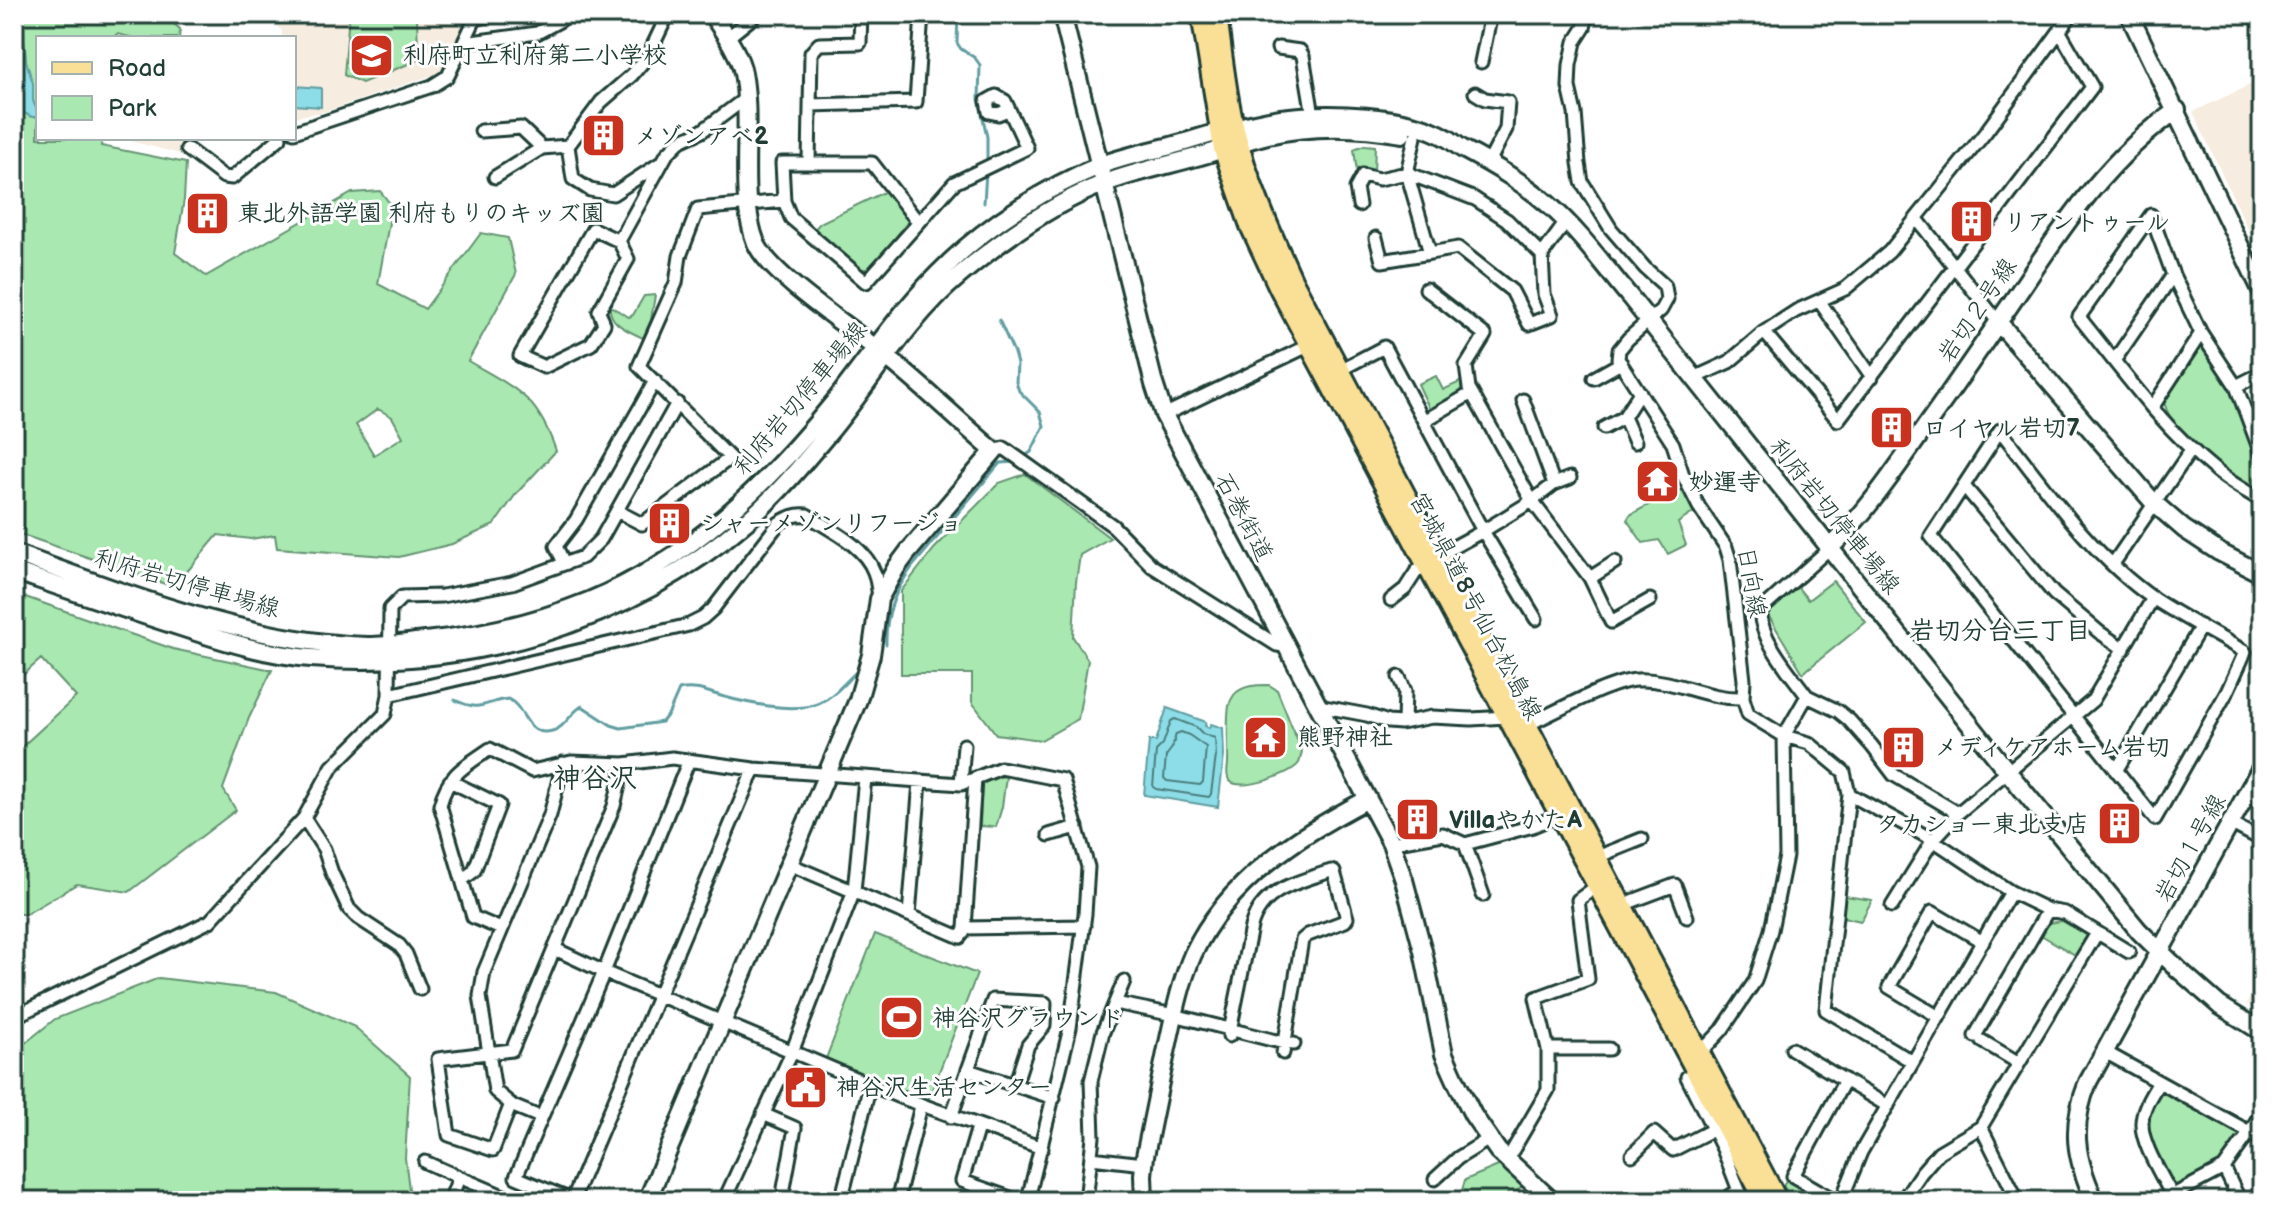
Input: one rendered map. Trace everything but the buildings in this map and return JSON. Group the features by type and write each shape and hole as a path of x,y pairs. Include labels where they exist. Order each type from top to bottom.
{"main road":[{"name":"宮城県道8号仙台松島線","path":"1201,14 1250,226 1279,288 1527,725 1622,905 1701,1063 1765,1201"},
{"name":"宮城県道8号仙台松島線","path":"1217,14 1229,139 1292,279 1340,370 1507,717 1597,886 1778,1201"}],"street":[{"path":"296,131 432,86 448,76 475,17 497,14"},
{"path":"662,162 613,194 590,190 573,179 568,146 601,102 648,56 668,14"},
{"path":"712,14 743,70 749,220 757,244 772,266 881,353 994,451"},
{"path":"727,38 757,14"},
{"path":"809,163 811,53 819,44 860,43 861,14"},
{"path":"810,105 916,102 922,14"},
{"name":"石巻街道","path":"1062,14 1164,415 1391,843 1423,951 1444,1054 1457,1083 1489,1139 1548,1200"},
{"path":"1481,62 1491,14"},
{"path":"1587,14 1584,28 1575,42 1569,87 1577,123 1582,182 1611,229 1665,286 1667,299 1661,310 1619,350 1621,363 1594,378"},
{"path":"1694,378 1729,362 1764,332 1796,311 1845,289 1889,252 1985,133 2072,14"},
{"path":"2129,14 2262,292"},
{"path":"464,43 537,33 561,20"},
{"path":"1764,332 1838,420 2092,87 2060,32"},
{"path":"1278,48 1295,49 1303,56 1313,115"},
{"path":"1475,93 1485,99 1508,102 1506,129 1489,162"},
{"path":"619,241 667,154 680,141 702,131 746,98"},
{"path":"918,222 872,163 782,163 784,201 791,218 866,282 954,183 1027,148 1008,110"},
{"name":"岩切２号線","path":"1830,548 1897,469 2071,214 2101,177 2177,110"},
{"name":"利府岩切停車場線","path":"881,353 936,296 996,246 1057,206 1103,184 1281,118 1357,116 1388,120 1447,137 1458,147 1508,173 1566,222 2139,931 2219,1005 2262,1032"},
{"path":"481,131 521,128 542,148"},
{"name":"利府岩切停車場線","path":"14,571 156,620 266,651 309,658 389,652 469,651 514,643 591,617 644,592 711,549 770,499 830,432 928,284 974,240 1045,193 1099,166 1229,139 1326,128 1374,129 1458,147"},
{"path":"1415,137 1407,173 1430,253"},
{"path":"187,149 224,177 232,178 278,140"},
{"path":"495,177 542,148 568,146"},
{"path":"1359,205 1356,188 1363,175 1379,179 1407,173 1475,199 1507,220 1542,255"},
{"path":"617,511 642,524 730,458 639,366 676,283 680,256 698,209 784,201"},
{"path":"2262,456 2236,386 2201,333 2173,275 2151,215 2079,317 2152,408 2191,450 2262,501"},
{"path":"1917,219 1999,323 2154,503 2184,529 2219,552 2262,574"},
{"path":"1376,238 1382,261 1458,248 1512,291 1529,324 1552,315 1544,294 1542,255 1566,222"},
{"path":"593,229 619,241 628,259 599,311 604,324 591,344 544,367 520,356 593,229"},
{"path":"2114,361 2173,275"},
{"path":"1426,289 1485,335 1466,366 1472,393 1532,501 1590,578 1611,622 1650,600"},
{"path":"1820,302 1872,377"},
{"path":"2152,408 2201,333"},
{"path":"1164,415 1310,345"},
{"path":"1340,370 1384,347 1483,531 1536,619"},
{"name":"日向線","path":"1621,363 1673,444 1683,475 1699,507 1726,547 1742,665 1743,698"},
{"path":"2236,386 2262,373"},
{"path":"564,563 556,546 576,520 655,381"},
{"path":"1604,428 1624,417 1640,392"},
{"path":"1424,421 1472,393"},
{"path":"1523,400 1554,484"},
{"path":"14,1017 210,921 304,818 332,767 385,714 389,695 390,609 402,597 442,596 512,583 583,557 601,539 677,403"},
{"path":"1624,417 1635,442"},
{"path":"2000,430 2064,513 2113,564 2153,598 2245,652 2227,692 2155,819 1931,536 2000,430"},
{"path":"879,599 908,552 994,451 1004,448 1113,526 1152,566 1277,645 1285,646"},
{"path":"2113,564 2191,450"},
{"path":"1391,600 1431,559 1483,531 1554,484 1570,478"},
{"path":"1964,486 2054,594 2124,649"},
{"path":"389,695 689,625 713,609 779,523 790,516 807,515 858,550 875,573 879,599 866,678 647,1201"},
{"path":"1830,548 1761,610 1763,632 1807,696 1849,720 1894,775 1958,813"},
{"name":"利府岩切停車場線","path":"14,553 233,625 331,643 372,646 389,652"},
{"path":"1590,578 1615,562"},
{"path":"1892,906 1933,840 1958,813 2093,700 2153,598"},
{"path":"2116,771 2201,626"},
{"path":"1399,677 1407,702 1404,722"},
{"path":"1527,725 1605,689 1636,680 1677,685 1743,698 1748,714 1784,736 1809,743 1844,772 1849,794 1826,1010 1913,1062"},
{"path":"1723,1201 1741,1196 1714,1129 1687,1077 1701,1063 1755,981 1771,930 1786,856 1784,736 1807,696"},
{"path":"1319,706 1388,722 1432,717 1507,717"},
{"path":"961,784 964,745"},
{"path":"501,929 473,917 440,805 456,772 490,749 532,771 571,762 624,764 672,758 826,776 920,782 961,784 1001,768 1063,780 1088,870 1084,926 1070,1028 1030,1197 1016,1200 962,1181 978,1127"},
{"path":"425,1162 508,1199 689,760"},
{"path":"540,1117 511,1104 495,1091 480,996 484,972 550,815 563,763"},
{"path":"511,1104 493,1150 449,1135 438,1059 512,1050 614,806 624,764"},
{"name":"岩切１号線","path":"2095,1201 2077,1153 2077,1119 2088,1082 2262,766"},
{"path":"516,1177 573,1201 754,769"},
{"path":"724,1201 792,1052 854,891 865,778"},
{"path":"789,864 960,937 965,928 975,779"},
{"path":"450,781 499,805 474,871 462,880"},
{"path":"909,915 920,782"},
{"path":"1849,794 1933,840 2011,892 2048,910 2065,913 2129,952"},
{"path":"1144,1201 1144,1164 1174,1015 1192,956 1204,933 1229,899 1264,865 1298,839 1368,799"},
{"path":"1391,843 1443,834 1465,844 1533,826 1559,815"},
{"path":"304,818 324,849 349,909 399,945 406,954 420,989"},
{"path":"2230,823 2262,840"},
{"path":"1049,835 1077,827"},
{"path":"1597,857 1642,839"},
{"path":"1465,844 1483,895"},
{"path":"1115,1003 1174,1015 1229,1032 1287,1047 1302,940 1347,918 1334,872 1279,889 1257,912 1251,927 1229,1032"},
{"path":"1622,905 1675,885 1687,917"},
{"path":"1507,1160 1548,1090 1548,1049 1536,998 1588,979 1578,900 1597,886"},
{"path":"1845,1080 1793,1176 1839,1201 1861,1152 2011,892"},
{"path":"2019,1063 1978,1038 2048,910"},
{"path":"1939,1017 1889,987 1932,912 1983,942"},
{"path":"965,928 1084,926"},
{"path":"1902,1201 1939,1152 1981,1127 2097,933"},
{"path":"555,949 921,1106 1042,1148"},
{"path":"1086,1201 1091,1158 1091,1081 1100,1044 1124,981"},
{"path":"951,1117 991,1001 1044,1002 1044,1026 1028,1045 1015,1085"},
{"path":"1548,1049 1609,1049"},
{"path":"1792,1049 1888,1106"},
{"path":"2105,1052 2262,1139"},
{"path":"968,1070 1054,1098"},
{"path":"2159,1082 2141,1125 2170,1199 2224,1168 2262,1111"},
{"path":"841,1201 870,1085"},
{"path":"897,1201 921,1106"},
{"path":"763,1114 795,1128 784,1188"},
{"path":"1981,1127 2018,1201"},
{"path":"1632,1155 1654,1133 1673,1150 1714,1129"},
{"path":"1435,1179 1458,1158 1489,1139"},
{"path":"1091,1158 1144,1164"},
{"path":"2224,1168 2240,1201"},
{"path":"450,1201 459,1177"}],"shaded area":[{"name":"利府町立利府第二小学校","path":"265,14 464,14 466,26 441,72 327,111 296,117 296,36 282,36 282,31"},
{"path":"2262,79 2262,259 2193,112"},
{"path":"128,140 187,140 180,154"},
{"path":"2262,978 2262,1012 2247,1003"}],"green space":[{"path":"14,14 162,14 180,29 179,36 36,36 36,108 23,31 14,25"},
{"path":"349,14 417,14 418,60 362,83 344,75"},
{"path":"14,89 24,113 36,113 36,140 102,140 101,146 186,163 184,200 175,253 206,276 352,193 380,191 392,206 378,284 425,309 481,233 508,238 516,274 468,361 512,387 532,405 549,432 556,451 516,494 494,525 452,544 399,557 277,548 275,535 251,539 218,535 174,587 14,532","holes":["378,409 392,417 403,437 374,455 356,425"]},
{"path":"1364,145 1375,146 1374,174 1357,173 1354,149"},
{"path":"888,190 911,218 870,269 860,269 813,231 820,223"},
{"path":"655,295 651,320 643,338 612,318 610,306 629,317 644,296"},
{"path":"2200,344 2208,347 2256,450 2262,481 2250,489 2198,449 2167,411 2164,399"},
{"path":"1436,376 1443,390 1462,381 1466,391 1431,412 1418,384"},
{"path":"1025,474 1110,538 1080,555 1073,637 1088,660 1078,719 1041,740 996,734 972,702 972,674 901,674 901,591 934,549 999,483"},
{"path":"1684,490 1696,511 1678,523 1686,545 1668,554 1659,540 1643,543 1627,520 1630,515 1672,492"},
{"path":"1833,581 1866,622 1803,673 1768,615 1769,610 1795,584 1808,600"},
{"path":"14,593 173,649 272,670 249,718 223,789 236,810 129,892 77,884 26,914 14,914 14,754 76,697 41,659 14,683"},
{"path":"1269,685 1277,690 1302,752 1299,762 1294,768 1266,781 1236,784 1228,779 1227,774 1230,701 1241,689"},
{"path":"995,776 1006,777 996,827 980,826 982,782"},
{"path":"1845,896 1872,900 1861,921 1843,917"},
{"path":"2062,921 2088,936 2077,956 2041,935 2048,923"},
{"name":"神谷沢グラウンド","path":"875,934 977,974 927,1103 825,1061"},
{"path":"159,978 276,992 355,1027 410,1076 405,1158 409,1189 407,1201 14,1201 14,1052 55,1019"},
{"path":"2162,1088 2243,1132 2227,1158 2181,1187 2171,1182 2153,1146 2148,1126 2154,1102"},
{"path":"1503,1164 1523,1185 1509,1201 1459,1201 1465,1180"},
{"path":"1789,1176 1832,1201 1792,1201 1783,1185"}],"water":[{"path":"14,25 23,30 36,117 24,113 14,89"},
{"path":"296,86 321,88 321,107 296,105"},
{"path":"1167,708 1206,722 1205,726 1209,728 1211,724 1223,728 1224,756 1218,807 1144,795 1149,741 1156,741"}],"waterway":[{"path":"958,14 957,43 980,65 979,99 987,137 987,163"},
{"path":"984,203 986,171"},
{"path":"999,320 1014,353 1019,391 1040,412 1044,426 1031,452 1022,458"},
{"path":"886,644 892,603 912,567 1000,463 1016,462"},
{"path":"455,700 477,706 508,699 519,708 531,726 543,732 561,727 582,706 621,728 662,722 679,690 695,689 757,704 797,708 825,700 857,671"}],"place":[{"name":"利府町立利府第二小学校","path":"372,55"},
{"name":"メゾンアベ2","path":"603,136"},
{"name":"東北外語学園 利府もりのキッズ園","path":"207,213"},
{"name":"リアントゥール","path":"1972,222"},
{"name":"ロイヤル岩切7","path":"1892,428"},
{"name":"妙運寺","path":"1658,482"},
{"name":"シャーメゾンリフージョ","path":"669,523"},
{"name":"熊野神社","path":"1266,737"},
{"name":"メディケアホーム岩切","path":"1903,747"},
{"name":"VillaやかたA","path":"1418,820"},
{"name":"タカショー東北支店","path":"2120,824"},
{"name":"神谷沢グラウンド","path":"901,1018"},
{"name":"神谷沢生活センター","path":"805,1087"}],"district":[{"name":"岩切分台三丁目","path":"2000,630"},
{"name":"神谷沢","path":"595,777"}]}
